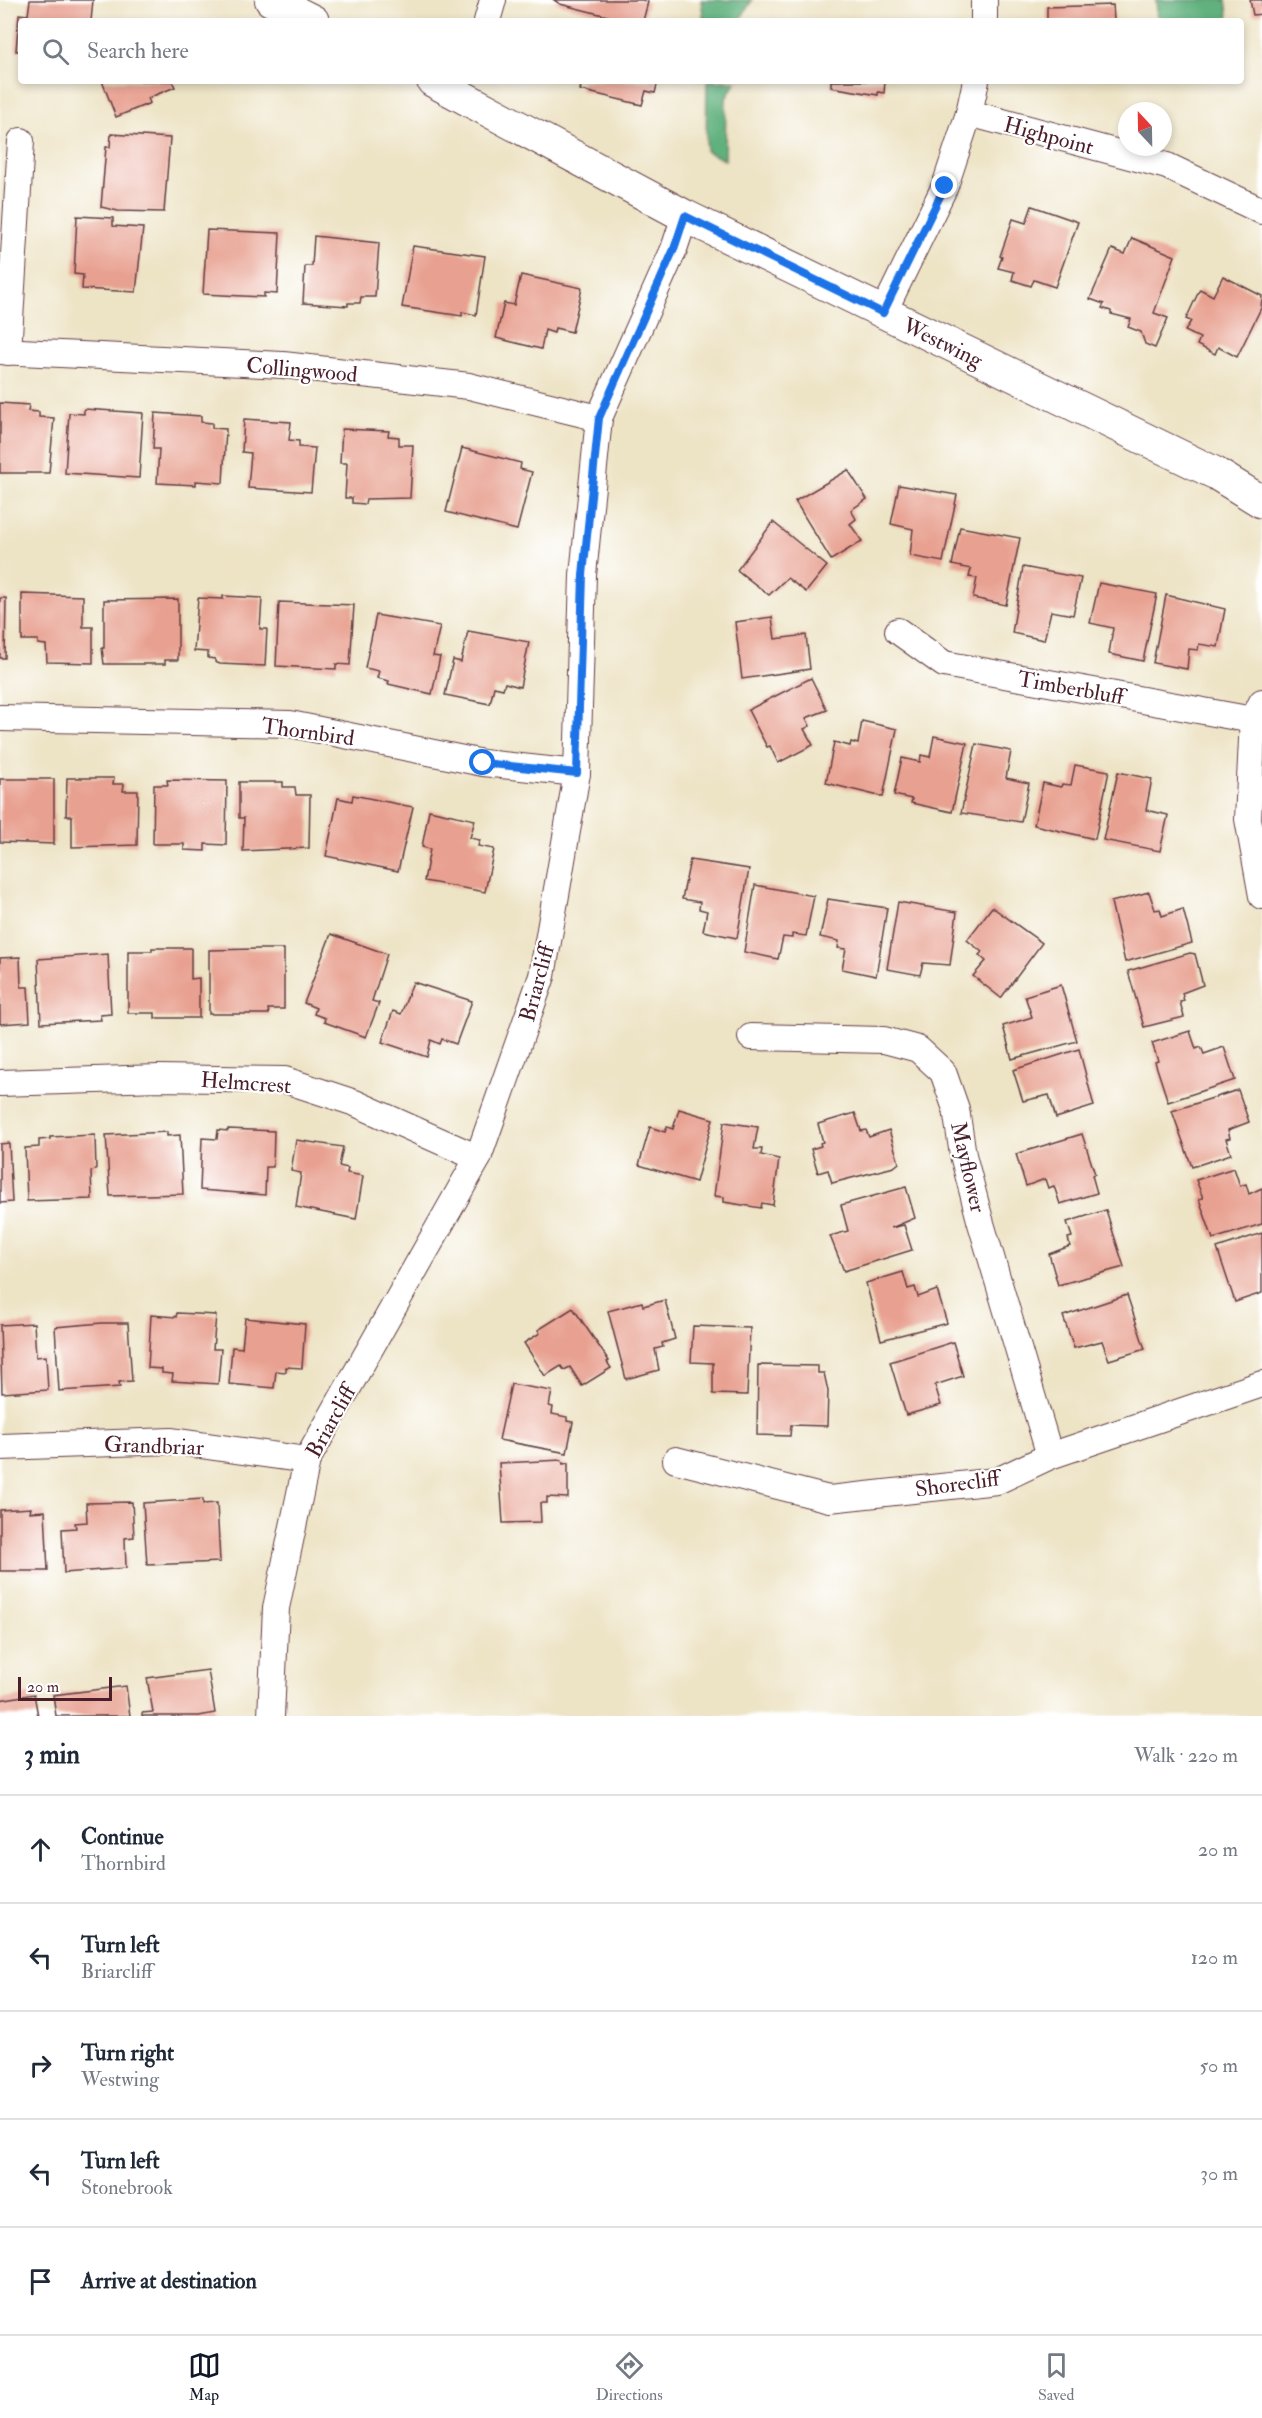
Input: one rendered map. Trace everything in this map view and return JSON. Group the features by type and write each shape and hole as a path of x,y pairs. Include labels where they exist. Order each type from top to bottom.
{"street":[{"path":"271,0 307,18"},
{"path":"489,18 493,0"},
{"path":"984,0 984,18"},
{"name":"Westwing","path":"445,84 469,90 685,216 1215,473 1262,502"},
{"path":"883,313 945,186 969,113 975,84"},
{"name":"Highpoint","path":"969,113 1167,166 1262,211"},
{"path":"4,351 21,141"},
{"name":"Briarcliff","path":"271,1716 276,1608 307,1460 478,1158 542,976 577,773 583,575 599,418 674,249 685,216"},
{"name":"Collingwood","path":"4,351 283,365 469,386 599,418"},
{"name":"Timberbluff","path":"898,631 944,664 1258,711"},
{"path":"1258,711 1248,819 1262,896"},
{"name":"Thornbird","path":"0,718 290,724 483,763 577,773"},
{"name":"Mayflower","path":"751,1037 884,1040 918,1049 943,1072 956,1109 963,1155 980,1220 1050,1456"},
{"name":"Helmcrest","path":"0,1083 159,1078 285,1080 355,1103 478,1158"},
{"name":"Shorecliff","path":"676,1460 829,1499 997,1481 1050,1456 1262,1384"},
{"name":"Grandbriar","path":"0,1447 172,1441 307,1460"}],"green space":[{"path":"701,0 752,0 741,18 704,18"},
{"path":"1156,0 1226,0 1229,18 1158,18"},
{"path":"707,84 734,84 726,98 725,160 706,151"}],"building":[{"path":"30,0 93,0 91,18 19,18 19,14 28,15"},
{"path":"554,0 642,0 648,2 644,18 615,18 560,4"},
{"path":"1250,0 1262,0 1262,14 1253,15"},
{"path":"1113,5 1114,18 1047,18 1047,7"},
{"path":"18,26 18,51 16,51"},
{"path":"103,84 174,84 175,87 148,98 150,103 116,117"},
{"path":"581,84 657,84 655,93 646,91 642,105 580,90"},
{"path":"831,84 885,84 884,93 878,92 878,95 831,87"},
{"path":"111,134 170,138 164,212 118,211 101,207 106,147 110,147"},
{"path":"1032,206 1078,222 1055,287 1034,280 1031,286 1012,280 1014,272 998,268 1013,219 1026,223"},
{"path":"77,216 113,218 113,226 143,228 136,292 82,289 83,275 74,274"},
{"path":"207,230 280,233 277,294 264,293 264,297 203,294"},
{"path":"314,236 379,243 375,297 361,297 360,303 348,303 348,306 303,303 305,266 312,266"},
{"path":"1132,238 1175,256 1154,313 1168,318 1155,348 1145,344 1141,332 1128,327 1131,319 1111,314 1111,311 1102,308 1104,304 1090,299 1112,249 1125,254"},
{"path":"413,246 485,256 476,315 462,312 462,316 402,307"},
{"path":"521,275 582,288 572,332 555,328 554,333 545,330 541,349 496,338 504,303 514,305"},
{"path":"1223,276 1262,296 1261,308 1237,357 1218,347 1215,354 1197,345 1200,338 1185,331 1191,321 1186,319 1200,289 1213,296"},
{"path":"0,403 29,405 28,411 39,412 39,417 54,418 49,473 0,473"},
{"path":"84,409 143,413 139,478 65,473 69,413 84,414"},
{"path":"155,413 201,416 201,422 212,423 212,428 226,429 223,483 196,481 196,485 157,483 159,449 153,449"},
{"path":"244,419 291,422 289,440 299,441 299,447 315,448 311,492 248,488 251,453 242,452"},
{"path":"342,429 389,431 388,436 399,437 399,445 413,445 410,498 366,499 365,504 352,503 352,498 345,498 347,463 340,463"},
{"path":"462,448 521,463 520,469 532,472 517,530 446,512"},
{"path":"848,470 867,499 851,510 856,519 850,524 862,541 831,560 795,501"},
{"path":"899,485 957,495 943,562 910,556 913,529 891,524"},
{"path":"773,522 827,566 806,592 787,578 769,595 737,570"},
{"path":"960,527 1020,538 1006,605 973,598 977,578 969,577 971,569 952,565"},
{"path":"1023,567 1081,578 1073,615 1051,611 1044,640 1012,633"},
{"path":"1099,583 1157,594 1143,661 1109,654 1113,628 1090,623"},
{"path":"22,594 83,596 83,627 93,627 93,663 47,662 46,645 38,644 38,640 22,640"},
{"path":"1166,595 1225,609 1218,647 1199,644 1198,650 1189,649 1187,669 1153,663"},
{"path":"223,596 262,598 260,629 267,629 265,666 220,664 215,662 215,659 208,658 208,652 194,651 198,598 223,599"},
{"path":"0,598 6,598 5,658 0,658"},
{"path":"178,599 178,660 165,660 165,664 104,664 102,648 104,648 104,600"},
{"path":"279,602 354,605 350,665 336,664 336,669 276,666"},
{"path":"376,615 440,626 433,656 440,657 432,694 388,684 389,681 377,678 379,671 365,668"},
{"path":"772,617 775,639 806,635 810,669 742,679 735,622"},
{"path":"468,631 529,642 520,687 505,683 503,689 494,687 490,704 445,695 453,660 461,662"},
{"path":"811,678 827,710 806,718 810,726 804,729 813,745 778,763 748,710"},
{"path":"862,721 897,729 883,797 826,783 834,742 850,746 851,742 858,744"},
{"path":"934,736 967,743 952,812 911,803 912,799 894,795 902,758 920,762 921,755 930,757"},
{"path":"976,744 1011,751 1006,778 1029,783 1021,822 961,813"},
{"path":"1075,765 1109,771 1095,839 1034,825 1043,783 1061,787 1062,784 1071,785"},
{"path":"1118,772 1152,779 1146,810 1168,815 1160,851 1103,840"},
{"path":"67,778 114,778 113,784 124,784 123,791 138,791 137,845 72,847 72,816 66,816"},
{"path":"0,779 54,779 54,844 0,842"},
{"path":"167,780 227,781 226,845 205,844 205,851 184,850 184,844 153,844 154,785 168,785"},
{"path":"239,782 283,782 283,787 295,787 296,795 310,795 309,848 243,851 244,818 239,818"},
{"path":"353,795 413,807 398,871 326,856 338,798 352,801"},
{"path":"429,810 475,820 470,838 480,840 478,846 494,849 485,892 424,881 430,849 422,847"},
{"path":"690,860 749,869 737,938 703,931 707,911 699,909 700,902 682,899"},
{"path":"755,885 814,896 806,936 792,934 792,938 783,937 778,959 744,952"},
{"path":"1149,892 1155,910 1160,909 1162,916 1183,909 1192,943 1125,962 1111,902"},
{"path":"828,899 887,908 876,976 842,969 846,949 838,948 839,941 820,937"},
{"path":"898,902 957,912 950,965 923,963 920,975 887,969"},
{"path":"992,907 1042,943 1001,998 973,976 986,961 979,955 982,952 967,940"},
{"path":"331,934 387,954 372,1001 379,1003 366,1037 324,1022 325,1018 314,1014 316,1008 304,1003"},
{"path":"152,948 191,948 191,979 199,978 199,1018 155,1018 155,1013 128,1013 128,951 152,951"},
{"path":"284,949 284,1009 268,1009 269,1014 209,1014 209,950"},
{"path":"1190,953 1195,954 1203,985 1182,993 1184,1001 1180,1002 1184,1017 1144,1027 1128,971"},
{"path":"108,954 111,1014 100,1015 101,1020 41,1023 38,959"},
{"path":"20,957 21,987 28,987 30,1022 0,1024 0,958"},
{"path":"413,982 472,1001 456,1044 442,1039 440,1044 431,1040 427,1057 382,1042 393,1011 401,1014"},
{"path":"1061,985 1077,1041 1012,1059 1003,1026 1032,1017 1025,996"},
{"path":"1190,1031 1196,1049 1201,1047 1204,1054 1224,1047 1235,1080 1168,1102 1155,1062 1158,1061 1152,1043"},
{"path":"1079,1049 1094,1106 1056,1118 1049,1095 1023,1101 1013,1070"},
{"path":"1238,1090 1249,1122 1228,1130 1230,1138 1226,1139 1231,1154 1192,1167 1172,1111"},
{"path":"679,1109 713,1119 696,1182 639,1165 650,1127 665,1132 667,1127 673,1129"},
{"path":"855,1113 861,1131 866,1130 869,1137 889,1130 899,1163 894,1167 832,1183 828,1170 818,1173 811,1149 821,1146 820,1143 823,1142 818,1124"},
{"path":"724,1122 758,1127 754,1149 762,1149 761,1155 779,1159 773,1205 762,1203 761,1208 724,1202 724,1197 714,1196"},
{"path":"228,1129 274,1131 273,1167 266,1167 265,1195 200,1190 202,1138 217,1139 218,1130 228,1131"},
{"path":"167,1132 167,1136 180,1135 183,1194 110,1196 106,1135"},
{"path":"1082,1134 1095,1174 1092,1175 1097,1193 1060,1204 1054,1186 1048,1188 1045,1179 1026,1186 1016,1154"},
{"path":"95,1135 96,1170 91,1171 92,1199 27,1201 25,1148 39,1147 39,1140 50,1139 50,1137"},
{"path":"296,1140 343,1147 339,1166 348,1168 347,1173 363,1176 356,1219 296,1207 301,1173 291,1171"},
{"path":"9,1143 12,1202 0,1203 0,1144"},
{"path":"1234,1168 1240,1186 1246,1184 1249,1194 1262,1188 1262,1224 1213,1239 1199,1199 1203,1198 1196,1180"},
{"path":"906,1187 915,1218 891,1228 904,1225 912,1250 844,1271 830,1236 848,1231 841,1205"},
{"path":"1106,1210 1124,1267 1058,1285 1049,1254 1070,1246 1068,1238 1072,1237 1067,1222"},
{"path":"1262,1233 1262,1293 1235,1302 1217,1248"},
{"path":"903,1272 908,1289 915,1287 918,1297 937,1290 947,1323 881,1340 866,1283"},
{"path":"1127,1295 1145,1349 1109,1360 1102,1341 1074,1348 1063,1316"},
{"path":"665,1300 675,1339 662,1343 663,1347 655,1349 659,1370 626,1379 608,1311 642,1302 643,1306"},
{"path":"573,1308 609,1361 607,1362 611,1368 582,1386 570,1367 564,1370 561,1366 545,1376 524,1343 540,1333 538,1330"},
{"path":"177,1313 216,1315 213,1349 221,1349 218,1384 172,1381 173,1374 162,1373 162,1369 148,1368 151,1315 176,1317"},
{"path":"245,1318 305,1324 302,1368 286,1367 286,1372 276,1371 274,1388 229,1384 232,1347 242,1348"},
{"path":"34,1323 36,1357 46,1356 48,1390 2,1393 0,1325"},
{"path":"128,1323 132,1381 119,1382 120,1387 59,1391 55,1327"},
{"path":"693,1326 750,1328 747,1395 713,1394 713,1363 691,1362"},
{"path":"953,1342 963,1376 935,1385 941,1405 906,1415 890,1362"},
{"path":"758,1365 818,1366 818,1373 824,1373 828,1391 827,1426 791,1425 790,1436 757,1435"},
{"path":"511,1384 552,1391 549,1406 553,1407 552,1414 567,1417 567,1421 573,1422 567,1453 499,1440"},
{"path":"562,1460 563,1464 568,1463 568,1498 547,1497 547,1503 540,1503 541,1522 503,1523 499,1463"},
{"path":"203,1499 203,1504 217,1503 220,1562 147,1565 143,1503"},
{"path":"132,1502 134,1537 125,1538 126,1568 64,1573 62,1529 76,1528 75,1523 87,1522 86,1503"},
{"path":"31,1508 30,1512 45,1511 48,1571 0,1571 0,1510"},
{"path":"208,1670 215,1713 199,1716 142,1716 142,1713 153,1712 147,1678"},
{"path":"126,1686 130,1716 56,1716 53,1695"},
{"path":"34,1694 38,1716 0,1716 0,1700"}],"route":[{"path":"483,763 577,773 583,575 599,418 674,249 685,216 883,313 900,274 945,186"}]}
